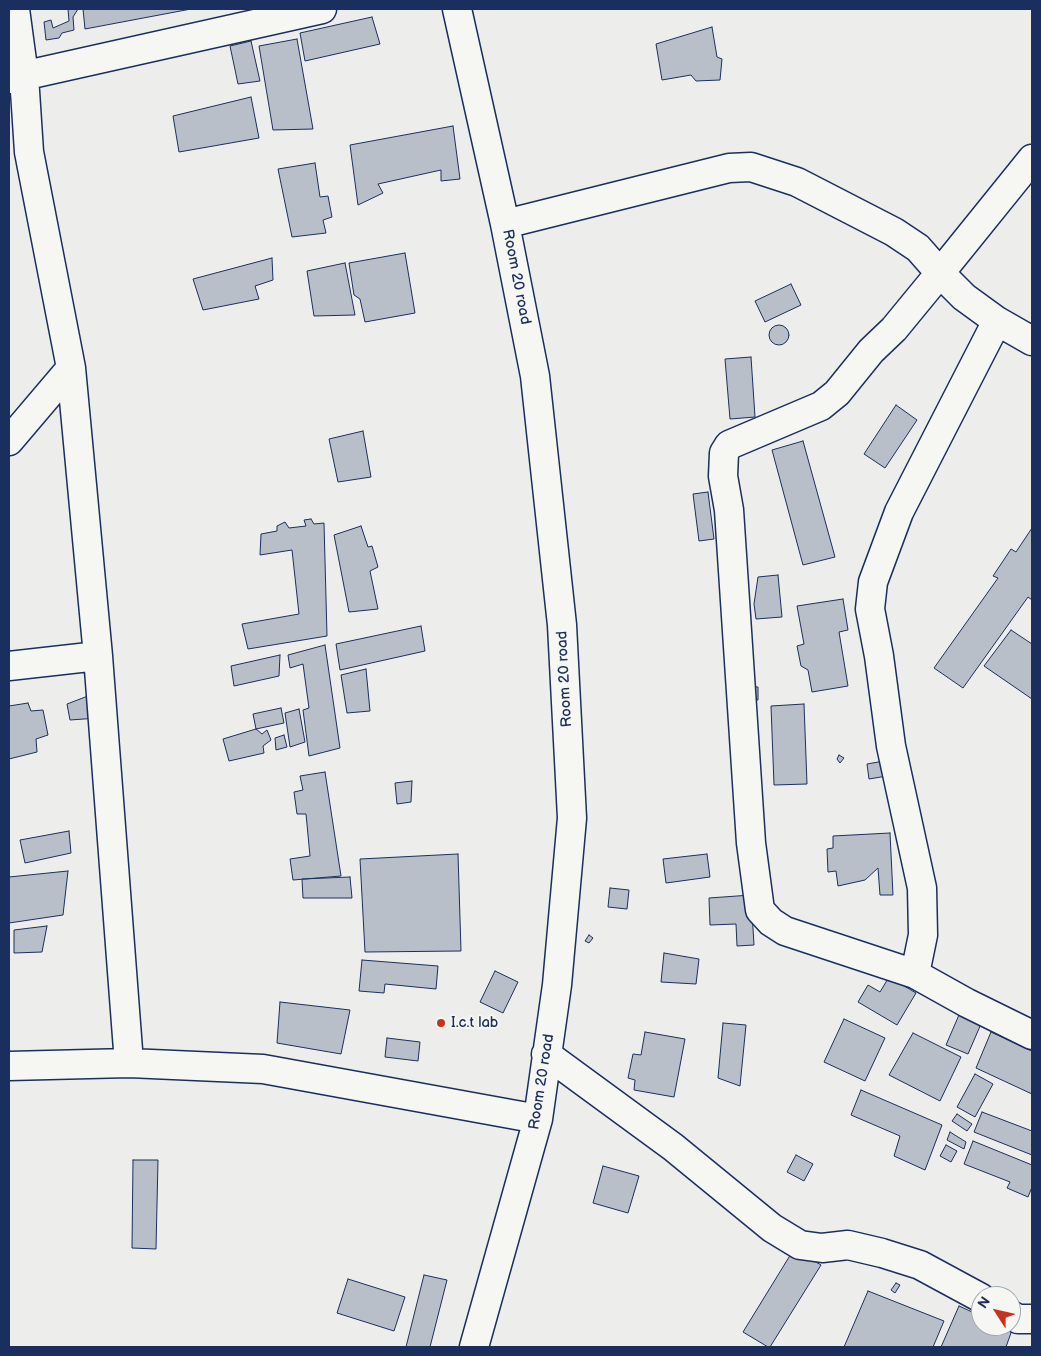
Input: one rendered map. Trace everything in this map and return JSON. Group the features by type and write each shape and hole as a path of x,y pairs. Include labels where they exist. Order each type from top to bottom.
{"street":[{"path":"15,9 16,78 71,368 98,656 129,1063"},
{"path":"16,78 322,9"},
{"name":"Room 20 road","path":"458,9 505,224 535,376 562,625 572,818 557,985 538,1118 474,1347"},
{"path":"1032,159 894,329 871,351 838,392 821,406 729,445 724,453 723,476 729,519 750,843 760,910 771,922 785,931 915,974 967,1003 1032,1035"},
{"path":"505,224 729,168 751,167 797,182 894,232 918,248 964,296 997,321 1032,341"},
{"path":"915,974 923,935 922,888 891,746 879,656 870,609 873,582 899,512 997,321"},
{"path":"9,441 71,368"},
{"path":"9,666 98,656"},
{"path":"546,1054 673,1147 772,1228 800,1245 822,1248 848,1245 882,1253 920,1265 971,1293"},
{"path":"9,1066 129,1063 263,1069 538,1118"}],"building":[{"path":"68,9 78,9 73,17 74,30 62,33 59,38 46,40 44,22 51,20 53,28 69,21"},
{"path":"83,9 191,9 85,29"},
{"path":"372,17 380,44 305,61 300,33"},
{"path":"712,27 717,57 722,59 720,80 696,81 691,75 662,80 656,44"},
{"path":"297,39 313,129 273,130 259,46"},
{"path":"251,41 260,81 238,84 230,46"},
{"path":"251,97 259,138 179,152 173,116"},
{"path":"453,126 460,179 441,181 441,170 378,184 383,193 358,205 350,145"},
{"path":"315,163 320,197 328,196 332,217 323,220 326,233 292,237 278,169"},
{"path":"405,253 415,313 365,322 360,299 354,295 349,263"},
{"path":"272,258 273,280 255,286 259,299 203,310 193,279"},
{"path":"345,263 355,315 314,316 307,271"},
{"path":"791,284 801,305 765,322 755,301"},
{"path":"775,325 783,325 789,331 789,339 783,345 775,345 769,339 769,331"},
{"path":"751,357 755,417 730,419 725,359"},
{"path":"896,405 917,420 885,468 864,454"},
{"path":"363,431 371,477 338,482 329,439"},
{"path":"803,441 835,557 803,565 772,450"},
{"path":"708,492 714,539 699,541 693,494"},
{"path":"311,519 314,524 324,523 327,636 248,649 242,624 299,614 292,550 260,555 261,534 277,531 277,526 285,522 289,528 306,526 304,520"},
{"path":"361,526 368,547 372,546 378,567 370,571 378,609 349,612 334,535"},
{"path":"1032,528 1032,600 1028,597 963,688 934,668 998,578 993,576 1011,549 1016,552"},
{"path":"778,575 782,617 756,619 754,604 758,577"},
{"path":"843,599 848,630 839,632 848,686 812,692 808,670 801,666 797,646 804,644 797,606"},
{"path":"421,626 425,651 340,670 336,644"},
{"path":"1011,630 1032,644 1032,699 984,666"},
{"path":"325,645 340,748 309,756 303,710 309,708 303,664 290,668 288,655"},
{"path":"280,655 279,676 234,686 231,666"},
{"path":"366,669 370,711 347,713 341,675"},
{"path":"745,686 758,687 758,700 745,700"},
{"path":"88,696 98,718 70,720 67,704"},
{"path":"28,703 31,711 43,710 48,735 36,739 37,752 9,759 9,706"},
{"path":"804,704 807,784 774,785 771,706"},
{"path":"281,708 284,723 256,729 253,714"},
{"path":"299,709 305,742 290,747 285,713"},
{"path":"256,729 262,734 267,730 271,740 263,746 264,753 229,761 223,739"},
{"path":"284,735 287,747 276,750 275,738"},
{"path":"839,755 844,758 840,763 837,759"},
{"path":"884,761 887,776 869,779 867,764"},
{"path":"325,772 341,876 293,880 290,859 310,856 306,814 297,814 294,792 303,790 300,776"},
{"path":"412,781 411,802 397,804 395,783"},
{"path":"69,831 71,853 25,863 20,840"},
{"path":"890,833 893,895 880,895 878,868 865,880 838,886 836,871 828,872 827,849 833,848 833,836"},
{"path":"458,854 461,951 365,952 360,859"},
{"path":"707,854 710,877 666,883 663,859"},
{"path":"68,871 63,915 9,923 9,877"},
{"path":"350,877 352,898 303,898 302,879"},
{"path":"610,888 629,890 627,909 608,907"},
{"path":"751,895 754,945 737,946 736,924 710,925 709,898"},
{"path":"47,926 42,952 14,953 14,930"},
{"path":"589,935 593,938 589,943 585,941"},
{"path":"664,953 699,959 696,984 661,982"},
{"path":"362,960 438,966 436,989 385,984 384,993 359,991"},
{"path":"495,971 518,982 503,1013 480,1002"},
{"path":"889,977 916,993 897,1025 858,1002 868,985 880,992"},
{"path":"280,1002 350,1010 341,1054 277,1043"},
{"path":"962,1008 984,1017 968,1054 946,1045"},
{"path":"844,1019 885,1038 865,1081 824,1062"},
{"path":"723,1023 746,1025 740,1086 718,1078"},
{"path":"645,1032 685,1039 674,1097 634,1090 635,1080 628,1078 633,1054 641,1055"},
{"path":"991,1032 1032,1051 1032,1094 976,1068"},
{"path":"913,1033 961,1057 940,1101 889,1075"},
{"path":"387,1038 420,1042 418,1061 385,1057"},
{"path":"975,1074 993,1084 975,1117 957,1107"},
{"path":"861,1090 942,1125 925,1170 894,1156 900,1136 851,1115"},
{"path":"982,1112 1032,1131 1032,1155 974,1132"},
{"path":"957,1114 972,1124 967,1131 952,1121"},
{"path":"950,1132 966,1142 964,1149 947,1140"},
{"path":"973,1141 1032,1165 1032,1187 1028,1197 1007,1188 1010,1182 964,1164"},
{"path":"946,1145 957,1151 951,1162 940,1156"},
{"path":"796,1155 813,1164 804,1181 787,1172"},
{"path":"133,1160 158,1160 156,1249 132,1248"},
{"path":"603,1166 639,1176 628,1213 593,1203"},
{"path":"794,1249 821,1265 770,1347 768,1347 743,1332"},
{"path":"424,1275 447,1280 430,1347 406,1347"},
{"path":"348,1279 405,1297 394,1331 337,1313"},
{"path":"896,1283 900,1285 895,1293 891,1290"},
{"path":"868,1291 944,1321 933,1347 844,1347"},
{"path":"959,1306 971,1311 971,1336 1010,1336 1006,1347 941,1347"}],"place":[{"name":"I.c.t lab","path":"441,1023"}]}
